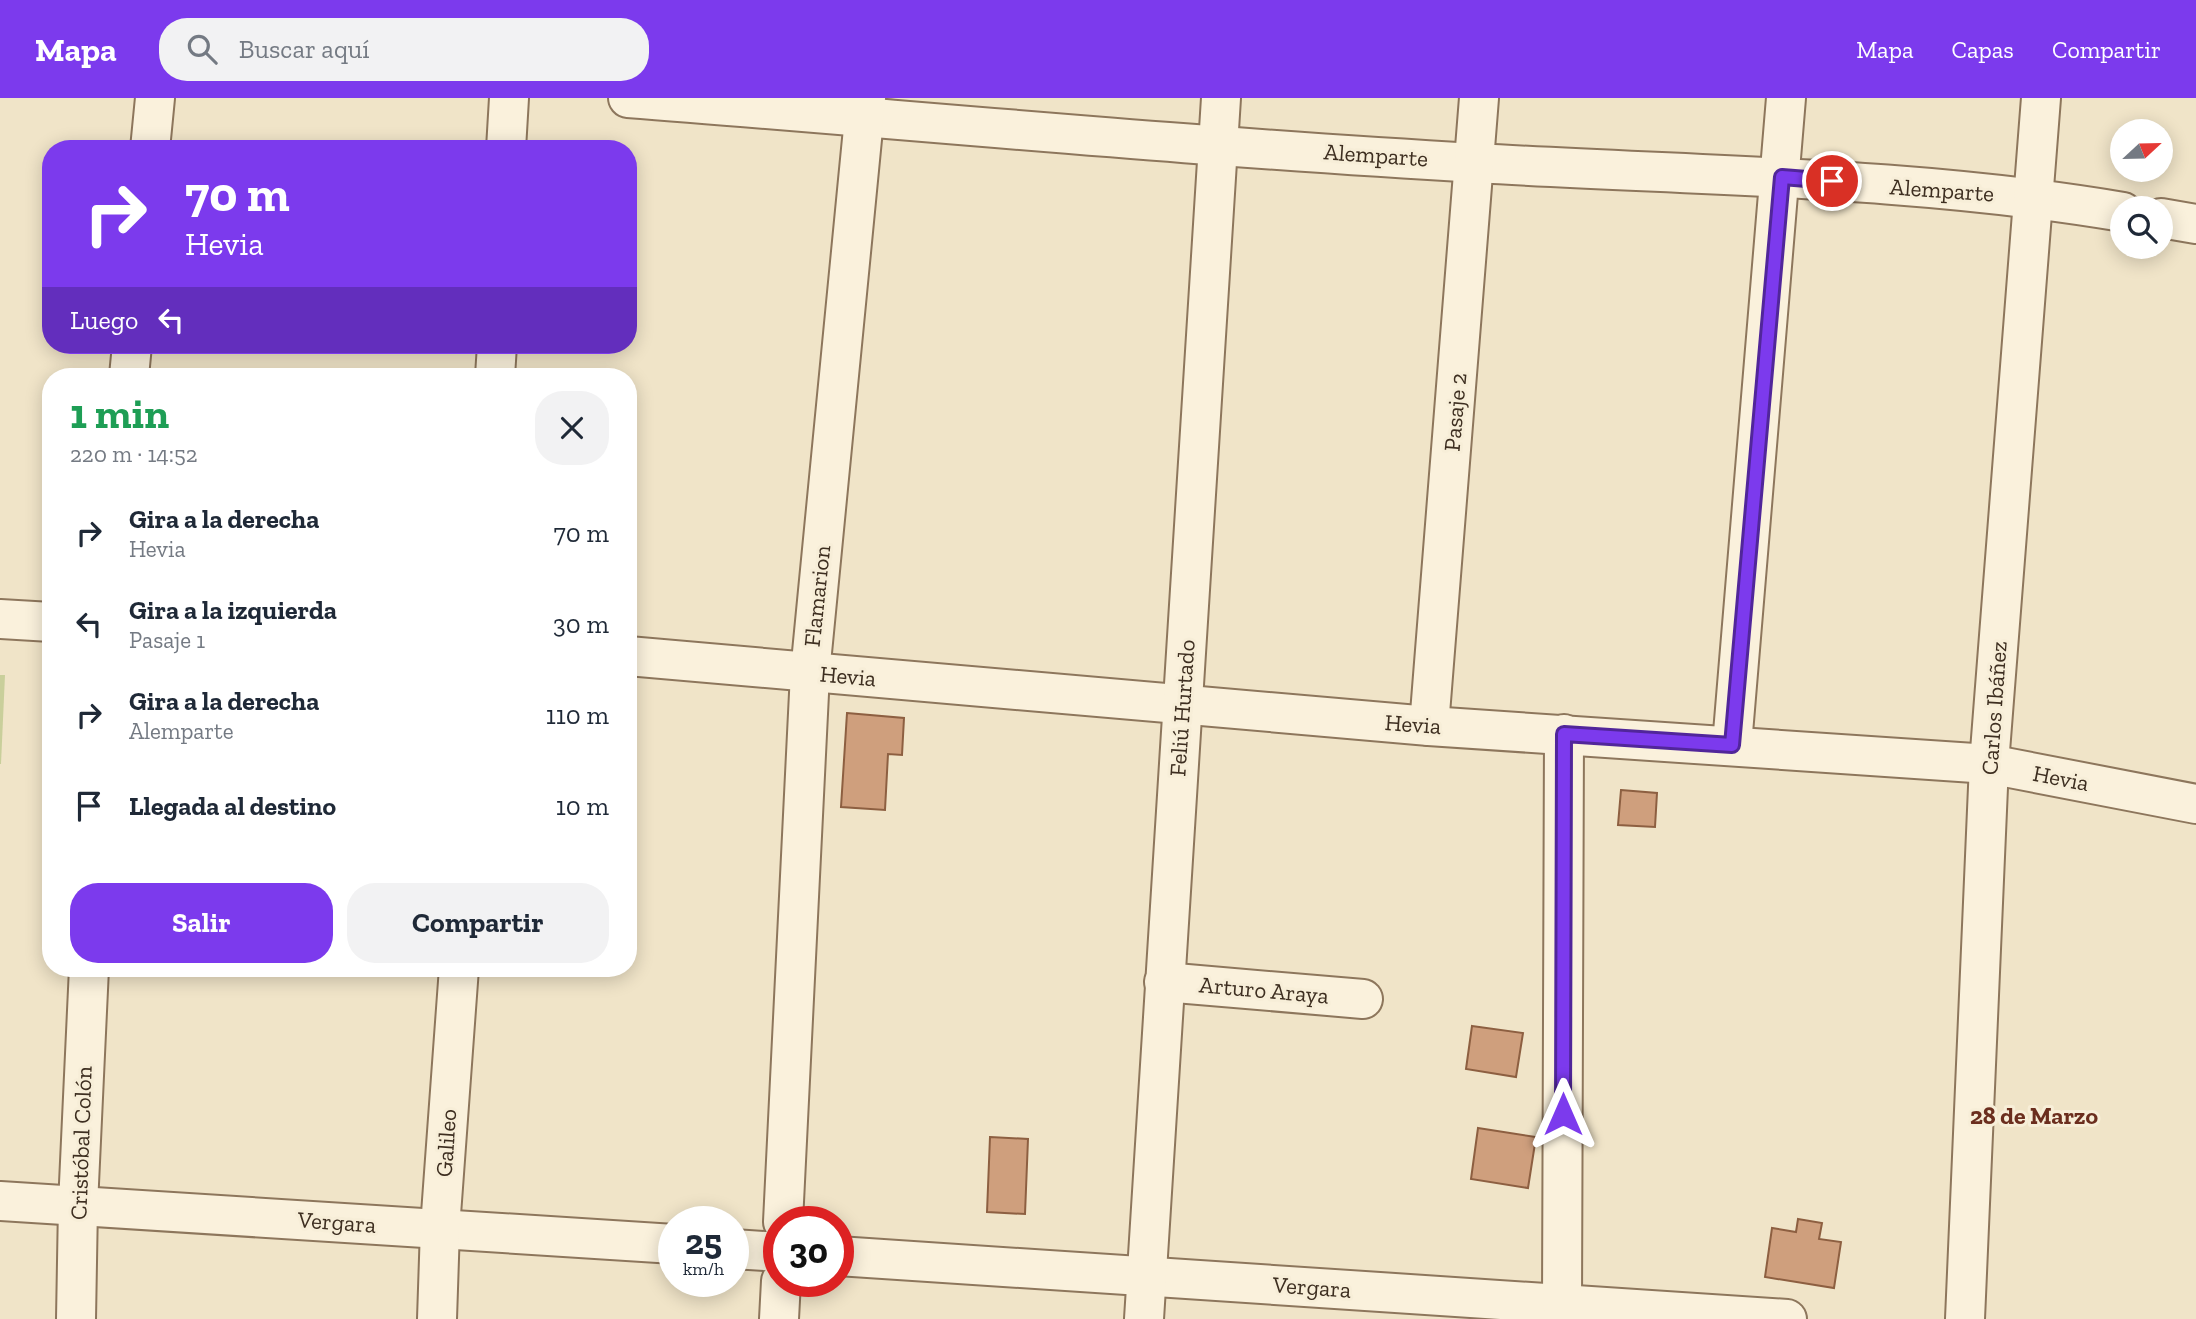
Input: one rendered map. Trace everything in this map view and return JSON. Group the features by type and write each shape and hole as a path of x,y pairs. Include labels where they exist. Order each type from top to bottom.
{"street":[{"path":"151,140 155,98"},
{"path":"507,140 509,98"},
{"name":"Alemparte","path":"628,98 866,107 1218,143 1475,163 1782,177 2034,197 2110,210"},
{"name":"Feliú Hurtado","path":"1144,1319 1221,98"},
{"name":"Pasaje 2","path":"1429,726 1479,98"},
{"path":"1732,745 1782,177 1786,98"},
{"name":"Carlos Ibáñez","path":"1965,1319 1989,765 2041,98"},
{"name":"Flamarion","path":"784,1206 810,673 866,107"},
{"path":"2173,220 2196,224"},
{"path":"0,619 42,621"},
{"name":"Hevia","path":"637,657 1429,726 1989,765 2196,804"},
{"path":"1562,1304 1564,734"},
{"name":"Cristóbal Colón","path":"76,1319 78,1205 89,977"},
{"name":"Galileo","path":"438,1319 440,1228 458,977"},
{"name":"Arturo Araya","path":"1164,982 1363,999"},
{"name":"Vergara","path":"0,1201 658,1243"},
{"name":"Vergara","path":"854,1257 1787,1319"},
{"path":"779,1319 780,1297"}],"green space":[{"path":"0,675 5,675 1,764 0,764"}],"building":[{"path":"847,713 904,718 902,755 888,754 885,810 841,807"},
{"path":"1621,790 1657,793 1655,827 1618,825"},
{"path":"1472,1026 1523,1033 1516,1077 1466,1069"},
{"path":"1478,1128 1536,1137 1528,1188 1471,1179"},
{"path":"990,1137 1028,1139 1025,1214 987,1212"},
{"path":"1798,1219 1822,1223 1819,1239 1841,1242 1834,1288 1765,1277 1772,1228 1796,1232"}],"district":[{"name":"28 de Marzo","path":"2034,1116"}],"route":[{"path":"1563,1114 1564,734 1732,745 1782,177 1832,181"}]}
